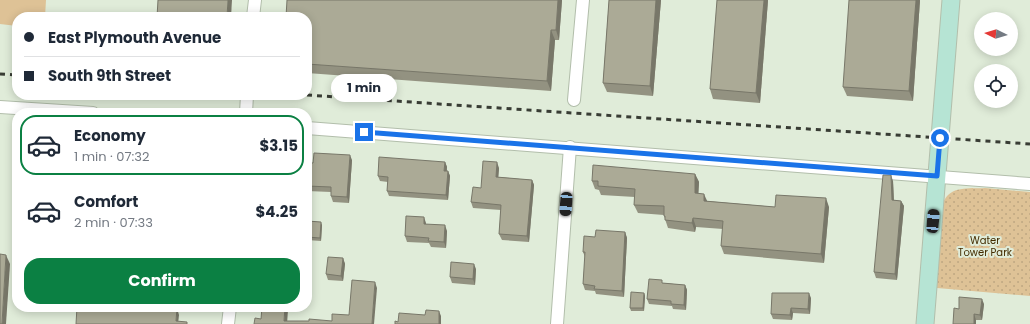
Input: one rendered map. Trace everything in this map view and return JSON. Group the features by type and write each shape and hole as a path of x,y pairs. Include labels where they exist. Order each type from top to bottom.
{"main road":[{"path":"925,324 951,0"}],"street":[{"path":"254,12 255,0"},
{"path":"574,100 583,0"},
{"path":"0,107 16,108"},
{"path":"312,128 570,147 1030,184"},
{"path":"557,324 570,147"},
{"path":"228,324 229,312"}],"green space":[{"path":"0,0 46,0 45,12 12,12 12,25 0,24"},
{"name":"Water Tower Park","path":"967,188 1030,192 1030,296 937,288 943,203 950,193 955,191"}],"building":[{"path":"158,0 228,0 227,12 157,12"},
{"path":"287,0 558,0 556,30 551,30 547,81 312,64 312,12 286,12"},
{"path":"609,0 656,0 650,86 603,83"},
{"path":"717,0 764,0 756,93 710,89"},
{"path":"849,0 916,0 909,91 843,87"},
{"path":"314,153 350,155 347,197 331,196 331,187 312,186"},
{"path":"379,157 445,162 444,171 448,171 446,195 387,191 388,177 378,176"},
{"path":"483,161 497,162 496,177 532,180 527,236 499,234 501,205 471,202 473,187 481,188"},
{"path":"593,165 695,174 695,193 704,194 704,201 775,207 776,195 826,198 821,254 721,246 723,221 693,218 692,223 665,220 664,206 634,205 635,189 598,186 598,181 592,181"},
{"path":"883,175 891,175 892,200 901,201 895,274 874,272"},
{"path":"406,216 424,217 424,224 445,225 444,242 428,241 429,238 405,236"},
{"path":"312,221 321,222 320,238 312,237"},
{"path":"596,230 625,232 622,291 594,289 595,286 583,284 585,252 583,252 584,236 595,237"},
{"path":"0,254 6,255 2,324 0,324"},
{"path":"328,257 343,258 341,276 326,274"},
{"path":"451,262 474,264 473,279 450,277"},
{"path":"649,279 662,280 662,283 685,285 684,305 671,304 671,301 647,299"},
{"path":"352,280 375,282 372,324 254,324 255,318 261,319 262,312 285,312 284,321 309,321 309,319 332,321 332,314 349,315"},
{"path":"631,292 644,293 643,308 630,308"},
{"path":"772,293 809,293 808,309 791,308 790,315 771,314"},
{"path":"959,297 982,299 980,315 974,314 974,324 953,324 954,308 959,309"},
{"path":"426,310 439,311 439,324 395,324 395,321 398,322 399,313 425,315"},
{"path":"77,312 177,312 176,321 187,322 187,324 76,324"}],"railway":[{"path":"0,74 12,75"},
{"path":"312,95 1030,144"}],"route":[{"path":"364,132 937,176 940,138"}]}
